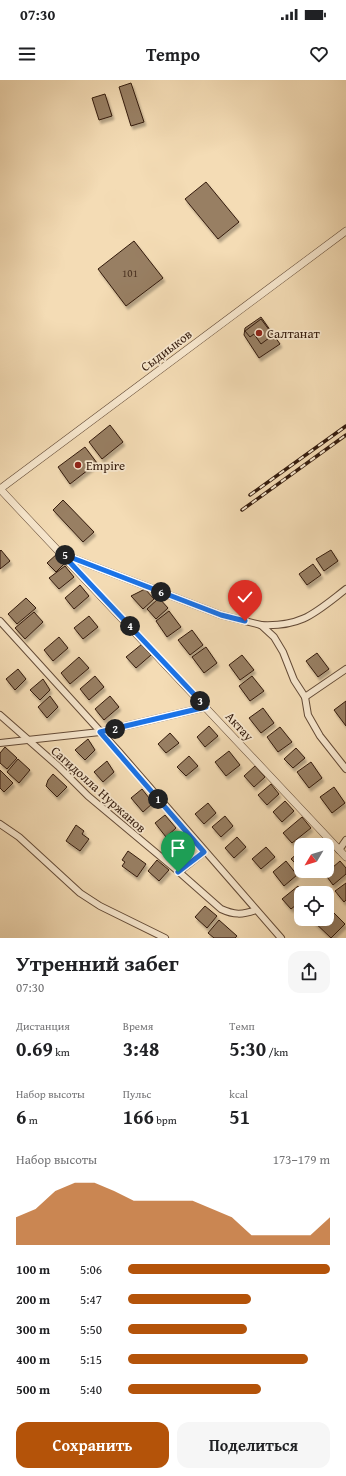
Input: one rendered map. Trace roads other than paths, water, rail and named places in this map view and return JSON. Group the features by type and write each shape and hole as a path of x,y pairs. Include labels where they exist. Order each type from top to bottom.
{"street":[{"name":"Сыдиыков","path":"0,489 346,231"},
{"name":"Актау","path":"0,489 346,857"},
{"path":"62,554 221,615 261,625 279,626 295,623 315,614 346,589"},
{"path":"0,621 100,732 281,938"},
{"path":"261,625 274,637 305,697 308,715 320,736 346,769"},
{"path":"305,697 346,669"},
{"path":"0,743 29,742 100,732 206,707"},
{"name":"Сагидолла Нуржанов","path":"0,715 58,766 88,796 221,909 236,915 256,910"},
{"path":"0,824 19,837 80,893 100,906 165,938"},
{"path":"339,850 346,840"},
{"path":"178,872 204,852"}],"railway":[{"path":"250,495 346,426"},
{"path":"242,510 346,435"}],"place":[{"name":"Салтанат","path":"259,333"},
{"name":"Empire","path":"78,465"}]}
